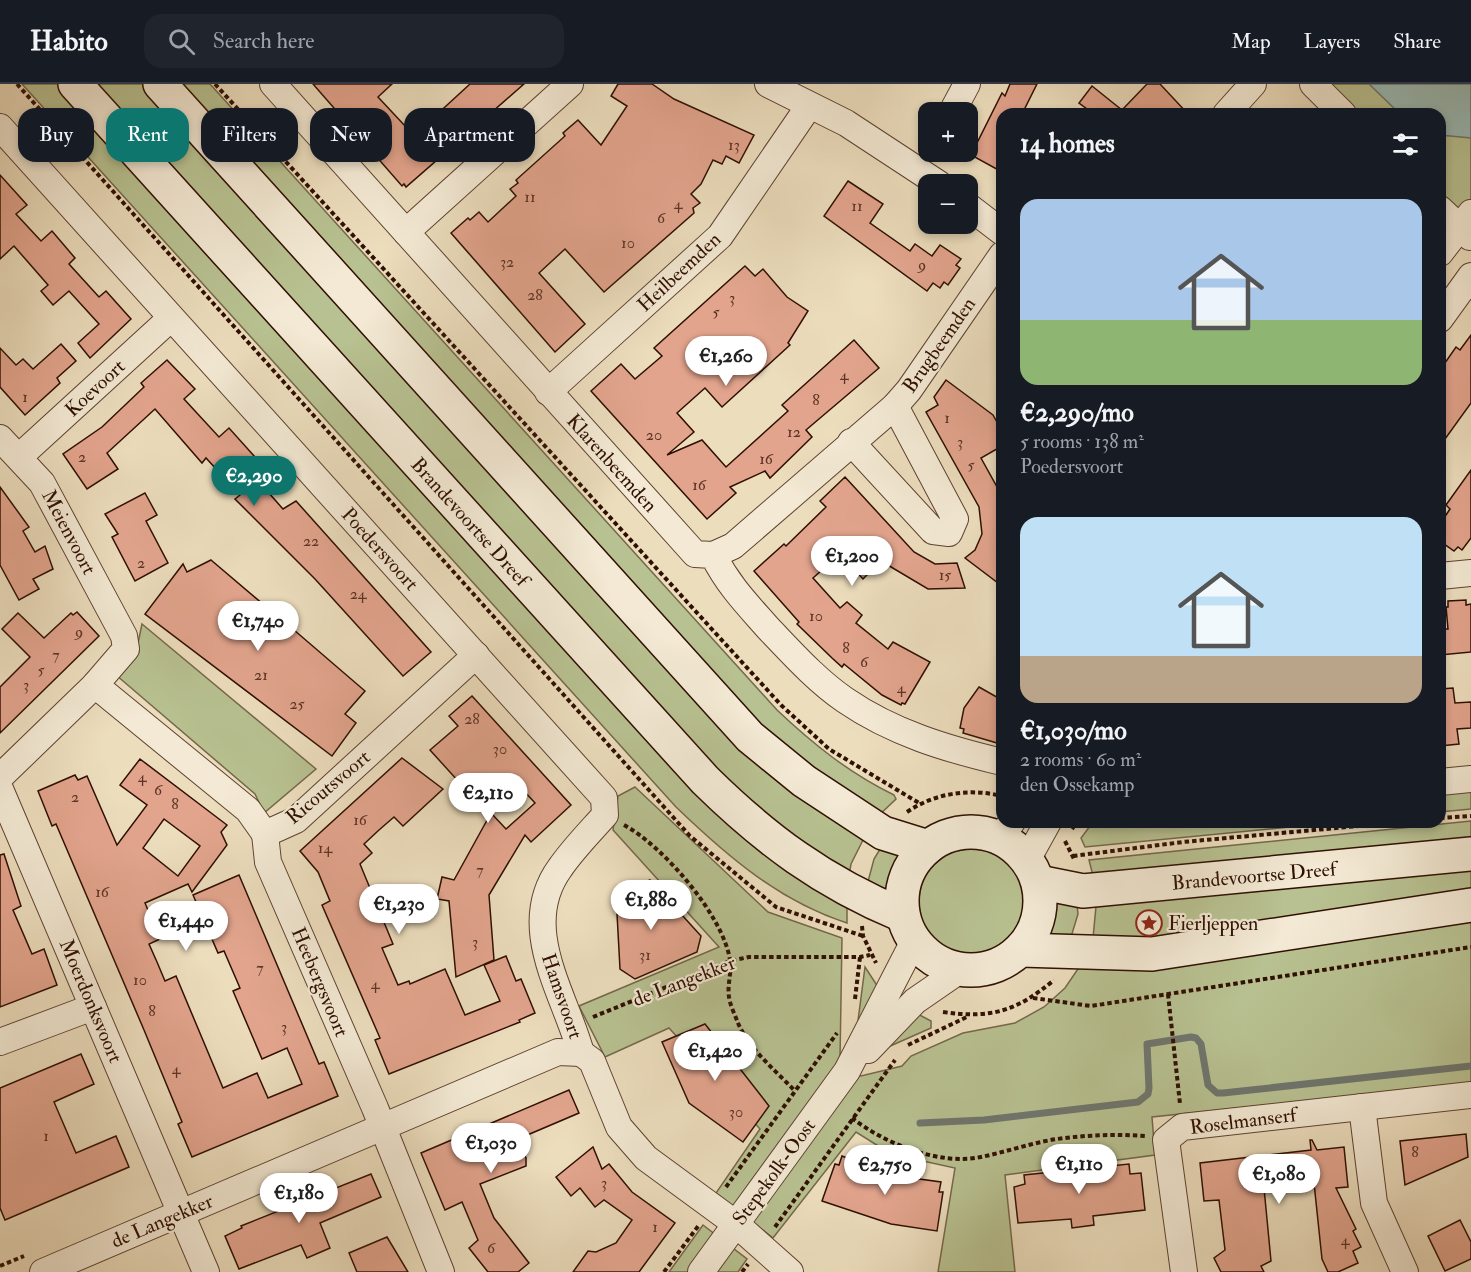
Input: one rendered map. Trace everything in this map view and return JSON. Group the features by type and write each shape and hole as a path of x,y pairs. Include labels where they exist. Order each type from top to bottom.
{"main road":[{"name":"Brandevoortse Dreef","path":"75,84 705,780 763,834 908,928"},
{"path":"160,84 750,737 804,781 883,833 928,847"},
{"path":"1005,830 1033,871 1041,906 1035,930 1021,950 1003,963 982,971 960,970 934,961 908,928 901,896 906,877 915,861 928,847 944,837 962,832 1005,830"},
{"name":"Brandevoortse Dreef","path":"1033,871 1083,891 1471,854"},
{"path":"1021,950 1072,954 1161,953 1471,905"}],"street":[{"name":"Klarenbeemden","path":"273,84 695,554 713,555"},
{"path":"406,232 570,84"},
{"path":"768,84 931,169"},
{"path":"957,102 967,84"},
{"path":"1231,108 1253,84"},
{"path":"1313,84 1337,108"},
{"name":"Heilbeemden","path":"548,392 720,236 809,106"},
{"name":"Poedersvoort","path":"0,127 604,798 605,814"},
{"path":"1446,213 1467,226 1446,247"},
{"path":"978,214 996,227"},
{"name":"Brugbeemden","path":"713,555 733,546 895,406 909,390 996,264"},
{"path":"1446,311 1471,276"},
{"name":"Koevoort","path":"19,457 171,318"},
{"name":"Brugbeemden","path":"851,442 933,531 949,532 956,519 895,406"},
{"name":"Meienvoort","path":"0,438 42,483 124,636 126,649 95,685"},
{"path":"713,555 728,583 801,664 845,700 941,748 996,761"},
{"path":"1446,575 1471,573"},
{"name":"Ricoutsvoort","path":"95,685 248,810 265,834 296,820 476,655"},
{"path":"0,777 95,685"},
{"path":"1446,781 1471,779"},
{"name":"Moerdonksvoort","path":"0,789 206,1272"},
{"name":"Hamsvoort","path":"581,1053 574,1025 553,978 544,947 543,914 559,869 605,814"},
{"path":"1033,871 1056,831"},
{"name":"Heebergsvoort","path":"265,834 268,862 383,1128 441,1272"},
{"name":"Stepekolk-Oost","path":"701,1272 847,1071 893,985 908,928"},
{"name":"Stepekolk-Oost","path":"847,1071 915,1001 960,970"},
{"path":"0,1042 93,1007"},
{"name":"de Langekker","path":"43,1272 558,1052 581,1053"},
{"path":"581,1053 592,1061 619,1127 646,1158 736,1224 790,1272"},
{"name":"Roselmanserf","path":"1174,1134 1362,1107 1471,1095"},
{"path":"1362,1107 1374,1203 1405,1272"},
{"path":"1174,1134 1184,1272"}],"path":[{"path":"17,84 690,836 776,907 863,936"},
{"path":"215,84 781,705 829,749 920,803"},
{"path":"883,833 920,803 959,792 996,795"},
{"path":"605,814 636,831 662,853 712,914 723,934 730,961 729,997 739,1025 754,1048 794,1090"},
{"path":"1446,818 1471,816"},
{"name":"Brandevoortse Dreef","path":"1073,856 1183,842 1336,828"},
{"path":"1056,831 1073,856 1083,891"},
{"path":"858,897 863,936 870,955 893,985"},
{"path":"1032,998 1091,1006 1471,946"},
{"path":"915,1001 941,1012 969,1016 1002,1012 1032,998 1055,979 1072,954"},
{"name":"de Langekker","path":"574,1025 730,961 749,957 860,957 870,955"},
{"path":"854,1010 860,957"},
{"path":"1168,994 1174,1051 1174,1134"},
{"path":"904,1047 969,1016"},
{"path":"664,1272 841,1028"},
{"path":"742,1272 898,1056"},
{"name":"Roselmanserf","path":"852,1118 872,1133 897,1146 965,1159 1057,1139 1112,1134 1145,1136 1174,1134"}],"green space":[{"path":"22,84 66,84 88,108 44,108"},
{"path":"81,84 151,84 173,108 106,108 106,111"},
{"path":"166,84 210,84 232,108 201,108 201,122"},
{"path":"1323,84 1471,84 1471,229 1446,205 1446,108 1347,108"},
{"path":"94,115 106,128 106,162 137,162 700,784 847,895 847,923 822,914 776,890 715,843 676,807 93,162"},
{"path":"189,126 201,139 201,162 222,162 745,741 867,832 851,864 848,881 767,829 153,162 189,162"},
{"path":"238,162 281,162 777,710 832,757 894,795 896,799 876,818 808,777"},
{"path":"142,624 316,769 264,813 255,794 116,675 136,653"},
{"path":"635,787 768,912 842,938 840,1059 861,1076 902,1066 911,1056 963,1033 1015,1023 1044,1007 1065,988 1082,963 1471,910 1471,1084 1152,1117 1155,1155 1005,1175 1015,1272 938,1272 955,1168 891,1154 856,1132 773,1238 716,1193 760,1129 669,1028 605,1057 579,1006 719,947 613,830 618,796"},
{"path":"1471,790 1471,809 1446,811 1446,792"},
{"path":"1471,821 1471,850 1095,884 1089,860 1402,828 1446,828 1446,824"},
{"path":"1088,828 1280,828 1085,847 1081,838"},
{"path":"885,841 906,850 892,877 889,901 866,889 874,859"},
{"path":"972,849 992,853 1010,864 1021,882 1025,902 1021,922 1010,940 992,951 972,955 952,951 934,940 923,922 919,902 923,882 934,864 952,853"},
{"path":"1471,862 1471,898 1186,943 1093,938 1097,896"},
{"path":"1054,894 1076,896 1078,914 1068,947 1043,945 1049,930"},
{"path":"865,967 880,990 856,1036"},
{"path":"912,1011 931,1021 931,1028 879,1051"},
{"path":"703,1225 747,1259 738,1272 669,1272"}],"water":[{"path":"1369,84 1471,84 1471,138 1446,136 1446,108 1394,108"}],"building":[{"path":"313,84 392,84 378,97 388,108 334,108"},
{"path":"470,84 524,84 497,108 444,108"},
{"path":"618,84 652,84 674,99 754,135 739,163 726,156 722,164 713,160 701,184 691,194 700,203 693,208 694,213 604,292 565,249 539,273 585,324 555,352 451,233 468,218 470,220 479,212 488,222 516,196 510,189 518,183 516,180 565,136 563,133 578,120 601,145 627,106 611,96"},
{"path":"1010,84 1037,84 1025,108 996,108 996,169 978,159 978,141 1002,93 1005,96"},
{"path":"1147,84 1160,84 1182,108 1124,108"},
{"path":"1092,86 1120,108 1086,108 1079,103"},
{"path":"392,112 404,125 404,162 435,162 406,187 404,184 402,186 381,162 392,162"},
{"path":"0,175 27,205 16,214 41,241 52,231 75,258 69,264 99,297 106,291 131,319 90,358 78,343 99,324 69,291 53,305 41,291 48,285 14,246 0,259"},
{"path":"848,181 883,204 870,223 910,251 915,244 932,256 940,245 961,259 956,265 960,268 948,285 944,282 940,288 933,283 927,291 824,216"},
{"path":"745,266 755,276 763,269 787,297 808,311 788,343 790,345 722,407 705,388 677,413 694,432 667,455 702,440 726,467 788,411 782,405 854,340 879,368 806,430 812,437 770,478 765,471 730,487 736,493 707,519 591,391 621,364 635,379 662,356 654,348"},
{"path":"1471,335 1471,403 1446,438 1446,361 1456,347 1460,350"},
{"path":"61,344 76,361 57,378 60,383 25,415 0,387 0,348 16,365 23,359 33,369"},
{"path":"167,360 195,389 184,399 219,437 229,428 264,467 254,476 283,509 296,501 431,652 403,676 315,579 235,499 240,495 206,458 202,463 155,409 107,453 118,469 87,489 63,454 102,427 144,387 141,383"},
{"path":"946,380 993,415 996,420 996,449 981,458 996,485 996,581 965,558 975,550 982,534 979,507 926,412 938,405 934,397"},
{"path":"1471,470 1471,538 1462,550 1458,547 1454,551 1446,545 1446,515 1450,509 1446,505"},
{"path":"845,477 914,552 935,564 957,563 965,588 928,589 881,561 863,579 840,554 813,578 840,608 847,602 862,615 856,623 888,649 893,642 930,662 905,704 901,705 882,695 844,664 842,667 797,624 799,622 754,571 784,544 786,546 826,507 820,501"},
{"path":"0,487 29,527 23,531 35,552 45,546 53,569 33,579 39,589 19,600 0,565"},
{"path":"145,493 157,515 146,521 168,563 135,581 112,537 118,534 105,514"},
{"path":"211,560 277,616 281,613 297,626 294,630 365,691 345,714 356,723 332,756 145,614 183,564 187,572"},
{"path":"1466,600 1466,605 1471,604 1471,652 1446,654 1448,601"},
{"path":"77,612 99,636 0,733 0,687 30,657 2,629 18,613 44,638 71,613 73,615"},
{"path":"979,687 996,697 996,743 963,733 964,729 960,728 964,708"},
{"path":"1453,688 1455,703 1471,702 1471,728 1457,729 1459,744 1446,745 1446,689"},
{"path":"472,696 571,805 531,842 525,835 489,895 494,960 456,977 449,901 437,899 442,877 454,880 491,813 506,829 535,803 511,777 474,811 463,798 468,792 430,750 458,726 449,716"},
{"path":"402,758 443,789 403,826 394,817 364,844 372,853 360,864 393,944 382,948 398,985 409,981 410,984 445,969 465,1015 500,1001 484,965 506,956 516,981 521,979 535,1013 519,1020 520,1022 389,1074 375,1040 380,1038 322,905 330,901 318,872 300,851"},
{"path":"140,759 227,825 221,832 227,845 192,892 188,884 145,903 160,939 149,944 165,981 176,976 223,1088 257,1073 268,1098 302,1084 287,1048 262,1059 233,991 240,988 224,951 218,953 193,895 239,875 319,1064 324,1062 338,1096 192,1157 178,1124 182,1122 144,1030 56,824 52,826 38,791 75,775 78,780 87,776 117,845 147,805 120,785","holes":["164,819 200,846 178,876 143,848"]},
{"path":"4,854 21,906 13,910 32,954 44,949 57,985 0,1007 0,855"},
{"path":"650,880 701,936 697,952 635,979 620,969 616,895"},
{"path":"705,1024 769,1106 743,1142 689,1103 662,1042"},
{"path":"81,1054 94,1084 54,1102 76,1153 116,1136 129,1167 5,1220 0,1208 0,1088"},
{"path":"569,1090 579,1113 518,1139 526,1158 526,1166 480,1184 494,1218 529,1263 518,1272 488,1272 469,1248 478,1240 462,1202 445,1210 421,1153"},
{"path":"1466,1134 1468,1157 1405,1185 1400,1141"},
{"path":"1310,1140 1317,1150 1344,1147 1348,1187 1336,1188 1356,1229 1353,1231 1361,1247 1353,1251 1358,1263 1338,1272 1328,1272 1322,1259 1314,1183 1264,1188 1271,1261 1261,1266 1264,1272 1221,1272 1214,1258 1225,1250 1219,1200 1204,1201 1200,1163 1311,1150"},
{"path":"593,1147 602,1169 609,1164 632,1192 675,1223 639,1272 573,1272 588,1251 596,1252 616,1243 632,1220 604,1200 595,1207 580,1188 571,1196 556,1177"},
{"path":"842,1156 890,1175 941,1182 939,1192 943,1192 937,1231 891,1224 822,1201 835,1164 839,1165"},
{"path":"1129,1164 1130,1174 1141,1173 1145,1210 1093,1216 1094,1225 1072,1228 1071,1219 1018,1223 1014,1187 1025,1184 1024,1175"},
{"path":"371,1174 381,1197 320,1223 330,1248 307,1258 301,1245 239,1269 225,1236 242,1228 241,1226"},
{"path":"1460,1220 1471,1242 1471,1259 1445,1271 1428,1236"},
{"path":"387,1237 408,1272 357,1272 349,1253"}],"waterway":[{"path":"920,1123 984,1120 1138,1102 1148,1094 1149,1088 1147,1044 1191,1037 1196,1038 1201,1044 1208,1085 1217,1093 1471,1066"}],"place":[{"name":"Fierljeppen","path":"1149,923"}]}
